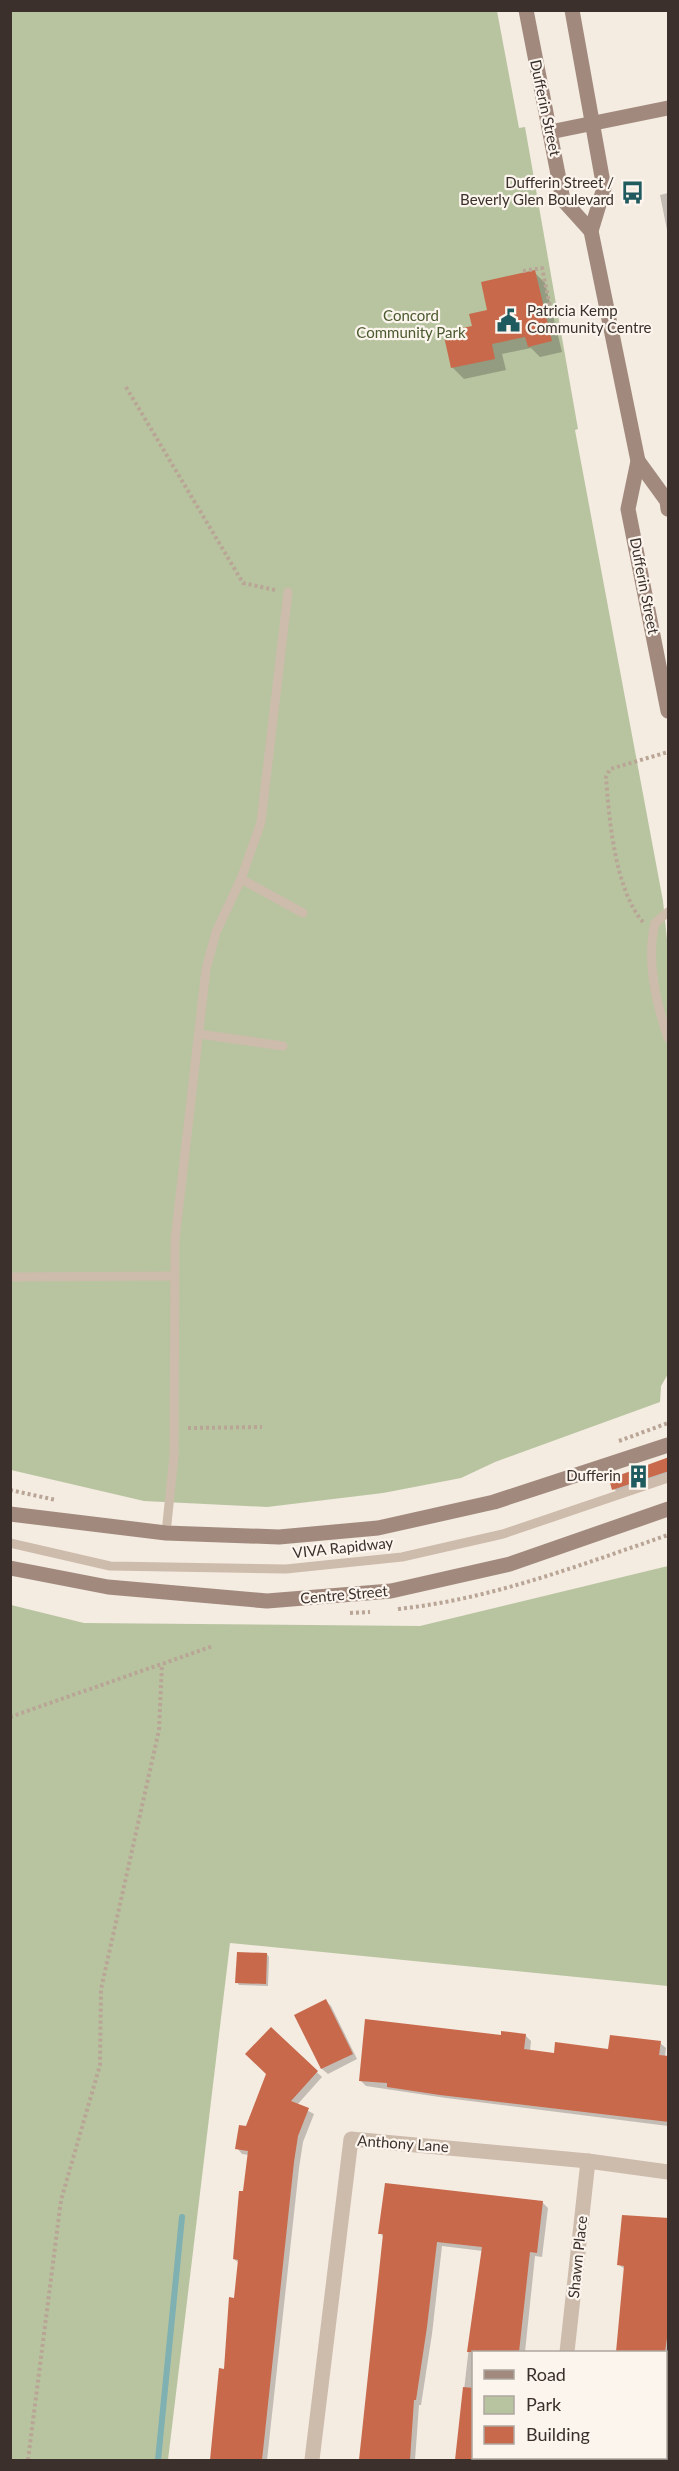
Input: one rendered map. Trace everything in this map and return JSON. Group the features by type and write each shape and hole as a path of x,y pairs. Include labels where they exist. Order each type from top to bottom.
{"main road":[{"name":"Dufferin Street","path":"526,10 563,200 591,231"},
{"name":"Dufferin Street","path":"572,10 604,188 591,231 638,461 628,509 669,711"},
{"path":"550,132 669,108"},
{"name":"Dufferin Street","path":"638,461 668,504"},
{"path":"10,1514 166,1533 279,1538 378,1528 494,1502 669,1445"},
{"name":"Centre Street","path":"10,1568 108,1587 267,1601 391,1592 510,1564 669,1509"}],"street":[{"name":"Anthony Lane","path":"312,2460 351,2139 588,2161 669,2172"},
{"name":"Shawn Place","path":"567,2351 588,2161"}],"lane":[{"path":"166,1533 174,1456 175,1240 206,969 216,932 241,879 261,822 288,592"},
{"path":"241,879 303,913"},
{"path":"669,912 655,923 653,933 655,984 669,1038"},
{"path":"199,1034 283,1046"},
{"path":"10,1277 174,1276"},
{"name":"VIVA Rapidway","path":"10,1543 110,1566 286,1569 390,1558 503,1534 669,1478"}],"path":[{"path":"523,271 542,268 550,306"},
{"path":"126,387 243,583 288,592"},
{"path":"653,933 637,915 624,886 606,777 610,769 669,752"},
{"path":"614,1443 669,1423"},
{"path":"174,1429 262,1427"},
{"path":"10,1490 64,1502"},
{"path":"10,1717 213,1646"},
{"path":"28,2460 62,2199 100,2065 101,1989 159,1730 162,1664"}],"green space":[{"name":"Concord Community Park","path":"11,11 497,11 519,128 525,127 578,429 575,430 663,901 668,949 668,1374 661,1386 660,1402 495,1462 461,1478 383,1493 267,1507 144,1501 11,1470"},
{"path":"668,1566 668,1986 230,1943 168,2460 11,2460 11,1605 84,1623 420,1626"}],"building":[{"name":"Patricia Kemp Community Centre","path":"535,270 552,341 528,347 525,337 492,344 495,359 451,368 443,332 472,326 469,314 487,310 481,282"},
{"name":"Dufferin","path":"669,1457 669,1471 612,1490 609,1479"},
{"path":"237,1952 267,1953 266,1984 235,1983"},
{"path":"326,1999 353,2054 321,2069 294,2015"},
{"path":"365,2019 501,2035 501,2031 526,2034 524,2049 554,2053 555,2042 608,2049 610,2035 661,2041 659,2055 669,2056 669,2122 440,2095 387,2087 387,2083 359,2081"},
{"path":"271,2027 318,2071 291,2101 309,2108 298,2136 294,2162 262,2460 210,2460 219,2368 224,2369 229,2297 234,2298 238,2260 233,2259 239,2191 243,2191 248,2151 235,2149 239,2125 246,2126 266,2074 245,2054"},
{"path":"385,2183 543,2201 537,2253 530,2252 519,2351 467,2352 482,2247 437,2242 427,2327 416,2400 414,2400 410,2460 359,2460 383,2234 378,2234"},
{"path":"622,2215 669,2218 669,2324 665,2351 616,2351 624,2266 617,2265"},
{"path":"463,2387 472,2388 472,2459 474,2460 455,2460"}],"waterway":[{"path":"158,2460 182,2217"}],"place":[{"name":"Dufferin Street / Beverly Glen Boulevard","path":"632,192"},
{"name":"Patricia Kemp Community Centre","path":"509,320"},
{"name":"Dufferin","path":"639,1476"}]}
